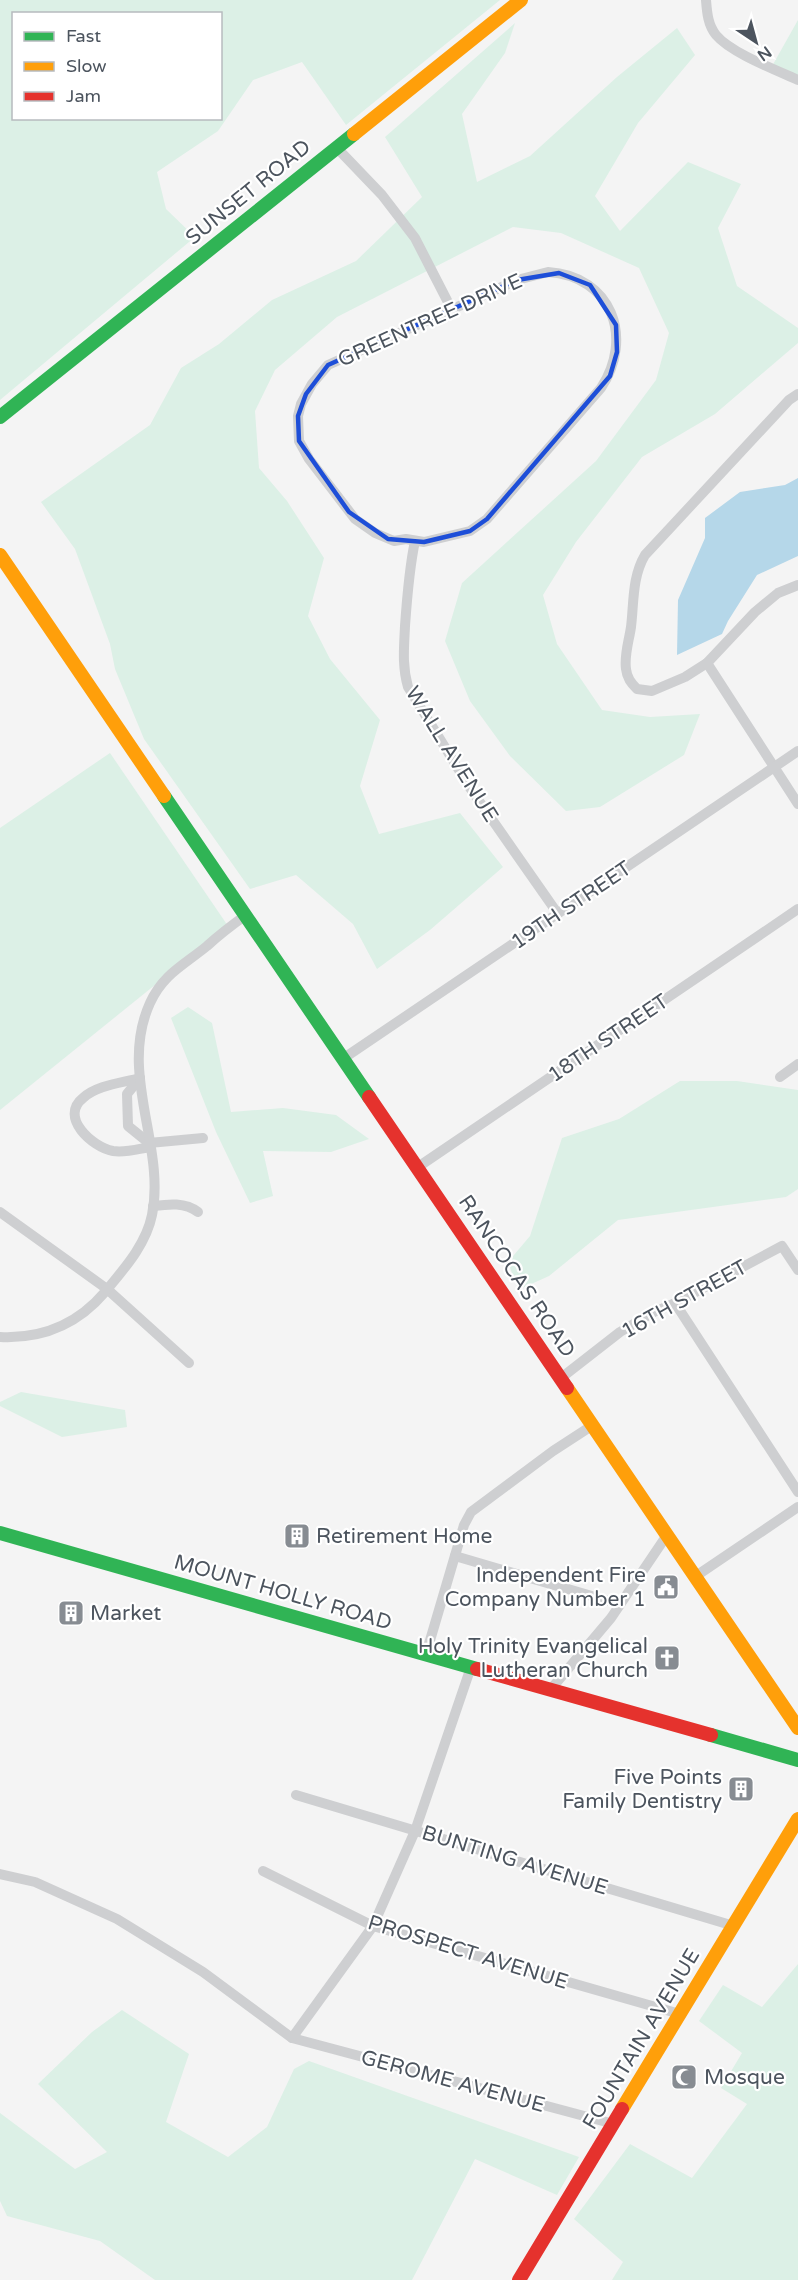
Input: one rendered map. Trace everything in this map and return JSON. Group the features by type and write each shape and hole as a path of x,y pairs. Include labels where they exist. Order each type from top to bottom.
{"main road":[{"name":"SUNSET ROAD","path":"0,417 521,0"},
{"name":"RANCOCAS ROAD","path":"0,555 345,1058 798,1728"},
{"name":"MOUNT HOLLY ROAD","path":"0,1533 798,1760"},
{"name":"FOUNTAIN AVENUE","path":"519,2280 798,1819"}],"street":[{"path":"706,0 708,18 717,35 743,54 798,80"},
{"path":"337,147 382,195 415,238 452,310"},
{"name":"GREENTREE DRIVE","path":"559,273 590,285 613,313 616,325 617,352 610,376 487,519 470,531 424,542 415,541 406,539 394,541 362,524 349,512 309,459 298,441 298,416 306,394 328,365 517,280 537,274 559,273"},
{"path":"798,394 782,408 761,433 652,546 640,564 635,584 632,624 626,657 627,677 642,691 652,691 685,677 706,663 755,612 778,593 798,585"},
{"name":"WALL AVENUE","path":"415,541 403,645 404,672 408,687 470,788 558,914"},
{"path":"706,663 798,804"},
{"name":"19TH STREET","path":"345,1058 798,751"},
{"name":"18TH STREET","path":"418,1167 798,909"},
{"path":"0,1337 36,1335 68,1324 86,1311 107,1289 140,1245 149,1226 153,1206 139,1055 148,1009 157,991 175,968 246,915"},
{"path":"780,1077 798,1064"},
{"path":"140,1078 98,1090 86,1095 77,1103 75,1116 83,1133 106,1149 121,1151 203,1138"},
{"path":"140,1078 127,1094 128,1126 149,1145"},
{"path":"153,1206 176,1204 191,1207 198,1212"},
{"path":"0,1212 107,1289 189,1363"},
{"name":"16TH STREET","path":"561,1378 620,1332 782,1246 798,1270"},
{"path":"675,1303 798,1492"},
{"path":"426,1654 464,1525 476,1506 593,1425"},
{"path":"696,1576 798,1507"},
{"path":"550,1689 588,1646 668,1534"},
{"path":"455,1556 619,1604"},
{"path":"0,1874 34,1882 117,1919 203,1972 292,2038 373,1926 415,1831 471,1667"},
{"name":"BUNTING AVENUE","path":"296,1795 734,1926"},
{"name":"PROSPECT AVENUE","path":"263,1871 373,1926 680,2014"},
{"name":"GEROME AVENUE","path":"292,2038 614,2124"}],"highlighted area":[{"path":"559,273 590,285 616,325 617,352 610,376 487,519 470,531 424,542 388,539 349,512 299,441 298,416 306,394 328,365 517,280"}],"green space":[{"path":"0,0 500,0 346,125 302,62 253,80 218,131 157,172 166,209 195,237 0,400"},
{"path":"798,20 798,79 771,68"},
{"path":"515,23 505,53 462,114 477,182 530,156 617,77 677,28 695,55 638,123 595,196 620,231 688,162 741,184 718,228 737,286 798,328 798,343 715,414 642,457 576,542 543,595 557,644 602,710 650,717 700,714 684,755 600,807 566,811 510,756 470,701 445,641 462,583 596,461 656,380 669,333 639,268 561,233 513,227 337,317 275,370 255,411 259,468 287,501 324,558 308,616 330,659 380,720 360,786 379,834 460,813 503,867 430,930 377,969 353,924 296,875 250,889 144,739 115,669 110,644 75,549 41,502 150,425 181,368 219,344 272,300 356,261 422,197 385,137"},
{"path":"110,753 228,926 0,1110 0,828"},
{"path":"188,1007 212,1023 231,1112 283,1108 336,1115 369,1139 331,1152 263,1151 273,1196 250,1203 216,1132 171,1018"},
{"path":"680,1081 737,1081 798,1090 798,1189 786,1197 618,1220 549,1276 518,1290 508,1262 530,1236 562,1138 619,1119"},
{"path":"21,1392 125,1410 127,1427 62,1437 0,1406 0,1402"},
{"path":"798,1964 798,2280 612,2280 623,2262 574,2219 630,2144 692,2178 747,2104 721,2088 742,2053 699,2021 723,1985 762,2007"},
{"path":"122,2010 189,2054 166,2122 228,2157 267,2127 294,2069 309,2061 579,2157 557,2195 475,2159 412,2280 155,2280 100,2241 7,2216 0,2201 0,2113 75,2169 107,2152 38,2084 92,2032"}],"water":[{"path":"798,478 798,556 757,575 722,634 677,655 678,600 705,538 705,518 740,492 785,485"}],"traffic: fast":[{"path":"0,417 354,134"},
{"path":"164,796 369,1097"},
{"path":"0,1533 477,1669"},
{"path":"711,1735 798,1760"}],"traffic: slow":[{"path":"354,134 521,0"},
{"path":"0,555 164,796"},
{"path":"567,1388 798,1728"},
{"path":"622,2109 798,1819"}],"traffic: jam":[{"path":"369,1097 567,1388"},
{"path":"477,1669 711,1735"},
{"path":"519,2280 622,2109"}],"place":[{"name":"Retirement Home","path":"297,1536"},
{"name":"Independent Fire Company Number 1","path":"666,1587"},
{"name":"Market","path":"71,1613"},
{"name":"Holy Trinity Evangelical Lutheran Church","path":"667,1658"},
{"name":"Five Points Family Dentistry","path":"741,1789"},
{"name":"Mosque","path":"684,2077"}]}
